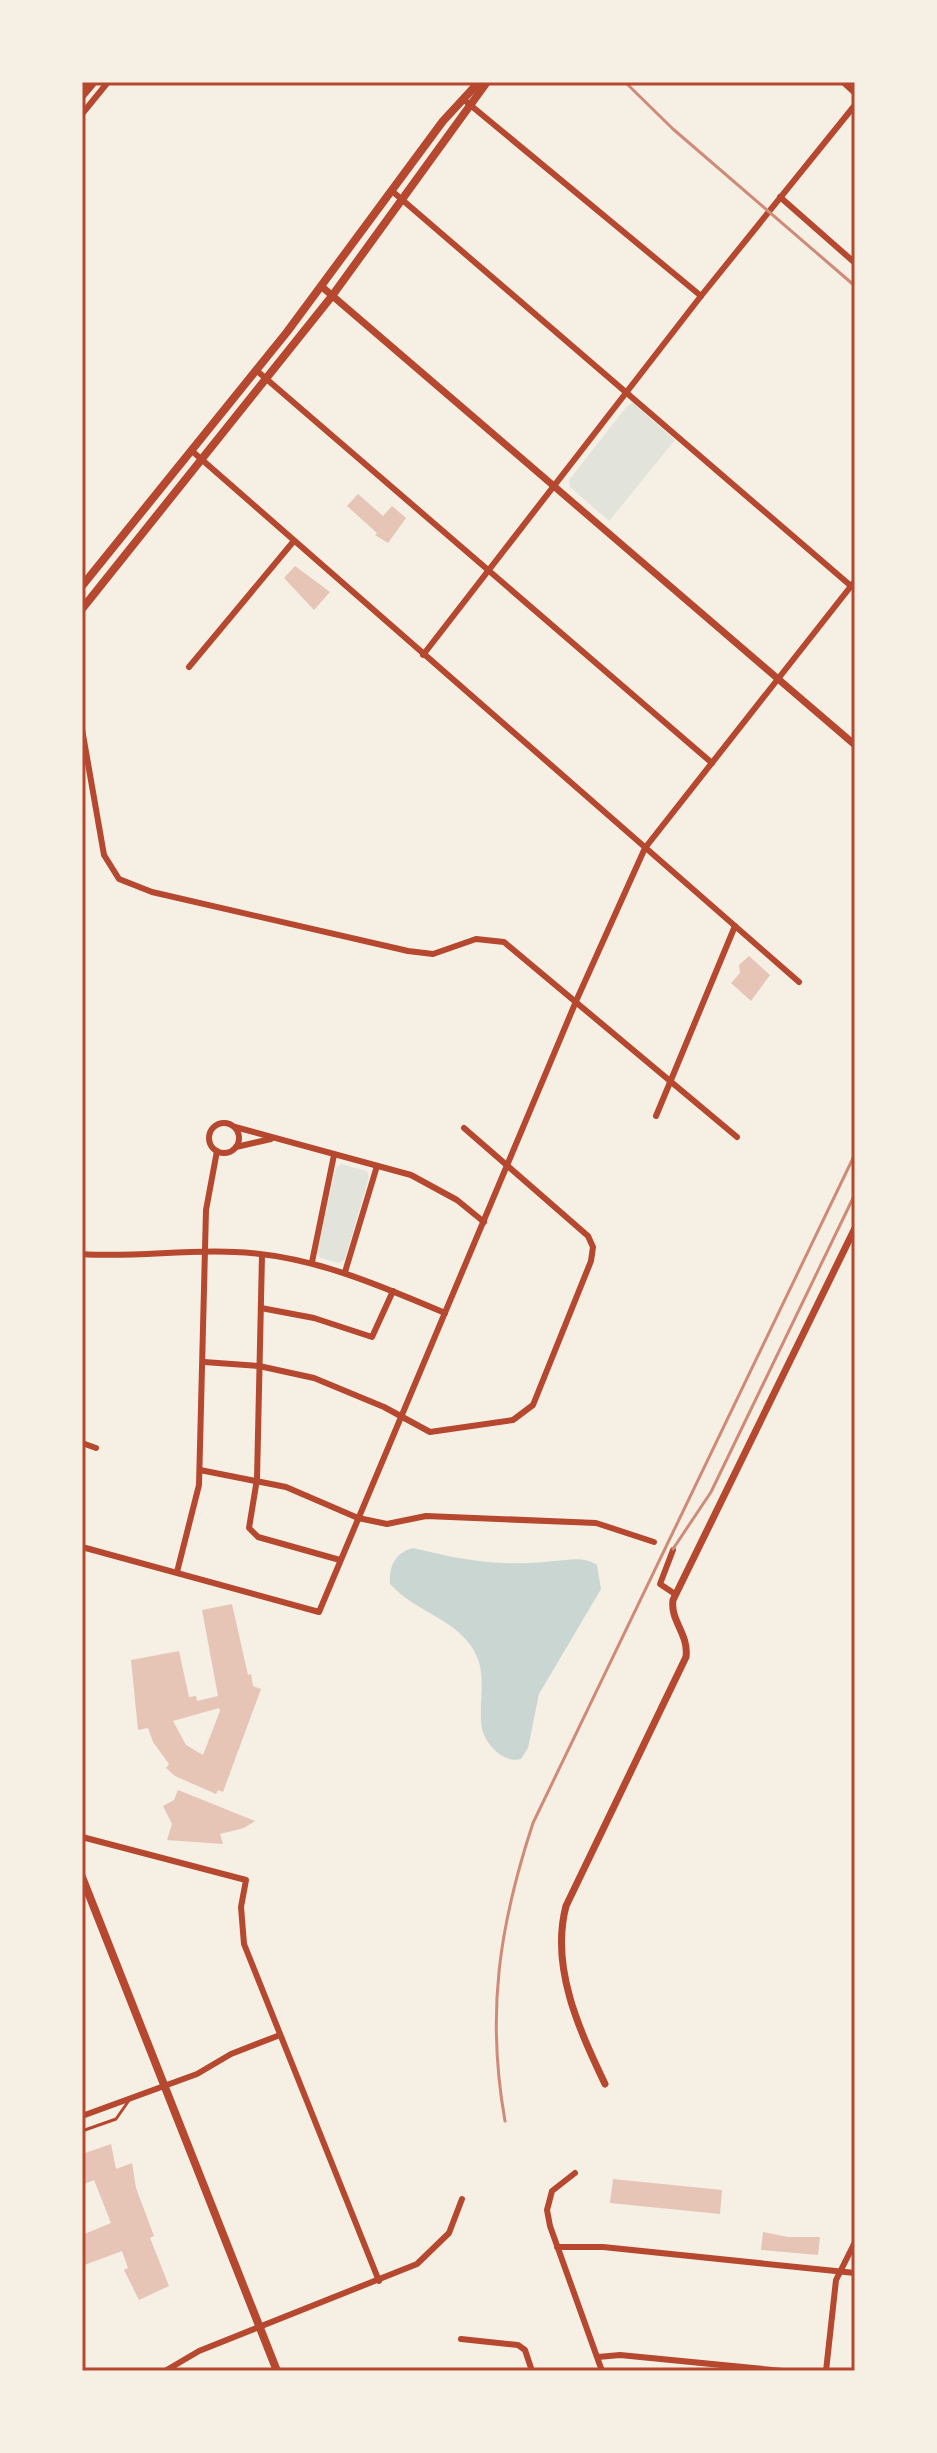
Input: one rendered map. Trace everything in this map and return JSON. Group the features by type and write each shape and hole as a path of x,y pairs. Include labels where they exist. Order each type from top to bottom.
{"main road":[{"path":"83,93 93,82"},
{"path":"82,586 256,370 479,82"},
{"path":"82,609 332,296 487,82"},
{"path":"82,1877 277,2371"}],"street":[{"path":"82,114 108,82"},
{"path":"843,82 855,93"},
{"path":"463,99 701,296"},
{"path":"423,655 701,296 855,105"},
{"path":"82,1547 319,1612 577,999 645,848 853,583 392,191"},
{"path":"780,197 855,263"},
{"path":"321,286 855,745"},
{"path":"256,370 712,763"},
{"path":"192,451 799,982"},
{"path":"189,667 293,542"},
{"path":"82,729 104,855 119,879 152,892 408,951 433,954 476,939 504,942 577,999 737,1137"},
{"path":"656,1116 735,926"},
{"path":"271,1139 236,1147 229,1152 217,1151 209,1141 212,1128 223,1122 271,1139 411,1175 457,1200 484,1222"},
{"path":"235,1127 240,1139 236,1147"},
{"path":"204,1362 259,1366 314,1378 430,1432 513,1420 533,1405 591,1261 593,1247 588,1236 464,1128"},
{"path":"177,1572 196,1507 200,1470 206,1210 217,1151"},
{"path":"312,1262 334,1155"},
{"path":"345,1272 377,1166"},
{"path":"605,2084 567,1989 560,1953 562,1922 576,1881 686,1657 686,1636 672,1612 675,1594 855,1228"},
{"path":"82,1254 205,1252 312,1262 345,1272 445,1313"},
{"path":"262,1255 257,1479 248,1522 252,1533 340,1560"},
{"path":"261,1308 314,1318 372,1337 393,1291"},
{"path":"82,1443 96,1448"},
{"path":"200,1470 286,1487 358,1518 387,1524 426,1516 596,1523 654,1542"},
{"path":"673,1550 660,1584 675,1594"},
{"path":"82,1837 246,1880 241,1907 244,1944 379,2281"},
{"path":"82,2116 197,2074 231,2054 280,2035"},
{"path":"575,2173 557,2184 548,2200 548,2220 602,2371"},
{"path":"165,2371 199,2351 417,2264 449,2233 462,2199"},
{"path":"826,2371 839,2271 855,2242"},
{"path":"557,2247 603,2247 855,2273"},
{"path":"461,2339 518,2345 525,2350 532,2371"},
{"path":"598,2357 620,2355 783,2371"}],"lane":[{"path":"82,2131 116,2119 130,2099"}],"shaded area":[{"path":"633,403 675,440 609,521 570,487 569,480 627,406"},
{"path":"341,1164 367,1171 369,1177 345,1259 339,1263 320,1258 317,1250 336,1168"},
{"path":"413,1548 484,1562 536,1563 576,1559 597,1565 601,1589 539,1694 528,1748 521,1759 502,1756 491,1747 484,1734 480,1667 471,1646 451,1626 413,1603 390,1584 394,1561"}],"building":[{"path":"358,494 383,516 392,506 406,518 388,543 375,535 377,533 347,506"},
{"path":"295,566 330,592 314,610 284,578"},
{"path":"749,956 770,975 751,1001 731,983 740,973 739,965"},
{"path":"232,1604 248,1675 251,1674 253,1686 261,1689 223,1792 218,1790 216,1794 175,1776 166,1768 169,1764 153,1742 148,1728 138,1730 131,1660 179,1651 189,1697 196,1696 197,1701 218,1696 202,1610","holes":["219,1708 203,1755 186,1745 173,1721"]},
{"path":"178,1790 255,1821 244,1828 220,1834 223,1844 167,1840 172,1824 163,1806 174,1800"},
{"path":"111,2144 116,2169 132,2163 136,2188 154,2236 150,2238 169,2286 139,2300 124,2270 128,2268 122,2251 82,2266 82,2235 111,2223 94,2180 82,2185 82,2154"},
{"path":"613,2179 722,2190 720,2214 610,2203"},
{"path":"763,2232 788,2237 820,2237 818,2255 761,2250"}],"railway":[{"path":"625,82 673,129 855,286"},
{"path":"505,2121 497,2044 499,1970 512,1898 533,1823 855,1154"},
{"path":"673,1549 711,1492 855,1194"}]}
